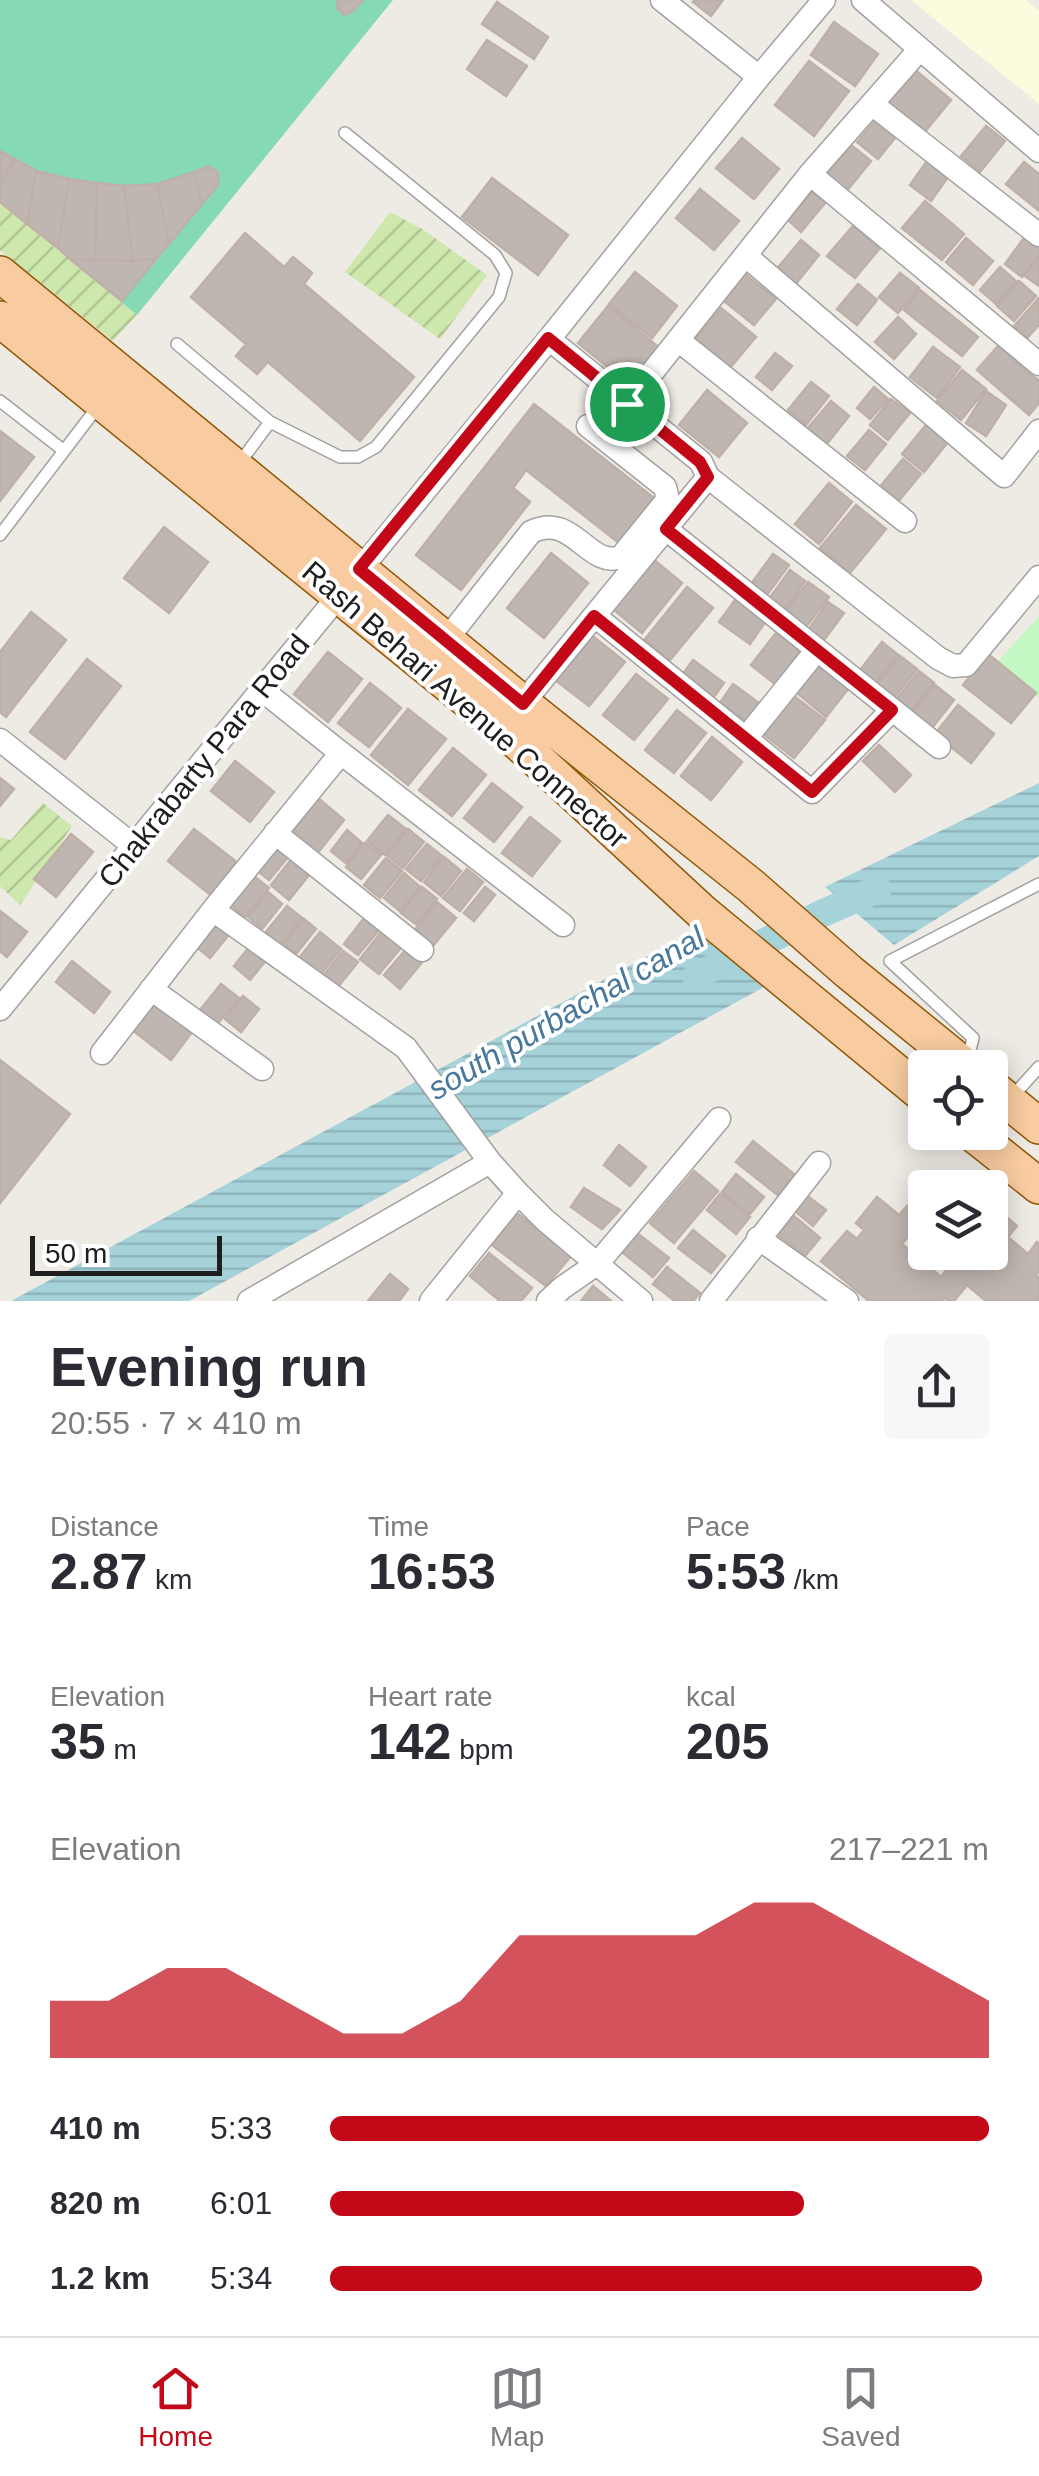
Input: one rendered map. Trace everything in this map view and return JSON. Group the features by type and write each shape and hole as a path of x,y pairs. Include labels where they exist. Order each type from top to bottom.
{"main road":[{"name":"Rash Behari Avenue Connector","path":"0,274 236,468 506,732 703,913 908,1082"},
{"name":"Rash Behari Avenue Connector","path":"0,318 102,402 349,582 447,640 946,1050"},
{"path":"1008,1100 1039,1126"},
{"path":"994,1150 1039,1186"}],"street":[{"path":"662,0 759,76"},
{"name":"Chakrabarty Para Road","path":"3,998 134,846 824,0"},
{"path":"863,0 1039,151"},
{"path":"627,404 810,174 920,49"},
{"path":"872,104 1039,235"},
{"path":"810,174 1039,364"},
{"path":"746,256 1004,476 1039,432"},
{"path":"548,338 700,462 708,477 953,666 966,665 1039,577"},
{"path":"678,340 904,521"},
{"path":"447,640 531,532 542,526 554,527 605,559 614,560 621,557 668,499 665,487 588,426"},
{"path":"523,704 708,477"},
{"path":"666,529 939,746"},
{"path":"594,616 812,792 892,710"},
{"path":"746,738 816,650"},
{"path":"262,690 563,925"},
{"path":"0,740 134,846"},
{"path":"102,1053 341,753"},
{"path":"276,833 422,950"},
{"path":"213,910 406,1048 490,1162 518,1193 641,1301"},
{"path":"151,990 262,1070"},
{"path":"548,1301 598,1264 719,1119"},
{"path":"249,1301 490,1162"},
{"path":"711,1301 819,1163"},
{"path":"431,1301 518,1193"},
{"path":"758,1238 847,1301"}],"lane":[{"path":"177,344 270,422 340,457 358,458 376,447 499,297 506,273 495,256 346,133"},
{"path":"0,401 62,450"},
{"path":"0,534 102,402"},
{"path":"236,468 270,422"},
{"path":"971,1050 973,1038 890,961 1039,884"},
{"path":"1008,1087 1039,1066"}],"shaded area":[{"path":"911,0 1026,0 1039,11 1039,104"}],"green space":[{"path":"0,0 338,0 345,15 363,0 393,0 137,315 0,202 122,300 218,185 218,173 209,167 157,184 80,182 36,171 0,151"},
{"path":"0,203 137,315 113,341 0,250"},
{"path":"390,212 422,229 487,275 440,339 345,272"},
{"path":"1039,616 1039,697 992,668"},
{"path":"43,803 72,826 20,905 0,886 0,837 11,840"}],"water":[{"path":"1039,783 1039,856 894,945 825,887"},
{"path":"694,931 764,987 189,1301 11,1301"}],"building":[{"path":"338,0 363,0 345,15 337,8"},
{"path":"694,0 723,0 711,16"},
{"path":"497,2 548,37 534,59 482,24"},
{"path":"834,22 878,54 855,86 811,55"},
{"path":"487,40 527,66 506,96 467,69"},
{"path":"809,61 849,91 814,136 775,105"},
{"path":"914,69 951,100 919,139 882,107"},
{"path":"879,116 899,133 878,159 857,142"},
{"path":"986,126 1005,141 980,172 961,156"},
{"path":"742,138 779,169 754,199 716,168"},
{"path":"851,145 871,161 846,192 826,175"},
{"path":"0,151 15,159 0,183"},
{"path":"15,159 36,171 27,224 0,202 0,183"},
{"path":"927,161 948,177 931,201 910,185"},
{"path":"1024,162 1039,174 1039,211 1006,184"},
{"path":"209,166 218,173 218,185 202,204 194,172"},
{"path":"36,171 69,179 58,248 27,224"},
{"path":"194,172 202,204 169,244 157,184"},
{"path":"492,178 568,235 538,275 462,217"},
{"path":"69,179 97,183 95,260 70,259 58,248"},
{"path":"97,183 124,186 133,261 95,260"},
{"path":"157,184 169,244 157,258 133,261 124,186"},
{"path":"700,189 739,221 714,250 676,218"},
{"path":"812,192 825,203 801,232 788,220"},
{"path":"925,201 964,234 942,260 902,228"},
{"path":"853,226 880,248 855,278 827,256"},
{"path":"245,233 284,267 293,257 312,273 304,284 414,377 360,441 268,362 257,374 236,356 246,344 191,297"},
{"path":"966,238 993,261 973,285 946,262"},
{"path":"1024,238 1039,249 1039,254 1022,277 1005,264"},
{"path":"801,240 819,255 794,286 775,271"},
{"path":"1039,257 1039,286 1025,276"},
{"path":"157,258 122,301 70,259 133,261"},
{"path":"1000,267 1016,281 996,304 980,290"},
{"path":"635,272 677,306 652,338 609,304"},
{"path":"900,273 919,288 898,313 879,297"},
{"path":"745,274 776,299 754,325 724,301"},
{"path":"1019,281 1036,296 1014,321 997,306"},
{"path":"858,284 877,300 857,325 837,309"},
{"path":"920,290 978,337 962,356 904,310"},
{"path":"1039,298 1039,325 1027,338 1014,326"},
{"path":"608,306 662,350 632,387 578,343"},
{"path":"721,308 756,337 729,369 694,341"},
{"path":"898,317 916,334 894,359 875,342"},
{"path":"998,346 1039,381 1039,403 1029,415 977,370"},
{"path":"933,347 960,367 937,398 910,377"},
{"path":"775,353 792,366 772,390 756,377"},
{"path":"962,370 986,389 961,420 937,401"},
{"path":"811,382 829,396 806,425 788,410"},
{"path":"874,387 888,399 870,419 857,408"},
{"path":"707,390 747,423 719,457 679,425"},
{"path":"986,391 1006,405 986,436 966,423"},
{"path":"891,399 910,413 888,440 870,425"},
{"path":"831,401 849,416 826,445 807,429"},
{"path":"534,404 654,498 619,543 526,470 513,488 530,502 461,590 416,555"},
{"path":"930,420 952,437 924,472 902,454"},
{"path":"869,430 886,444 865,470 847,456"},
{"path":"0,431 34,457 0,501"},
{"path":"903,459 921,474 896,504 878,489"},
{"path":"829,483 852,502 819,544 795,524"},
{"path":"856,505 886,529 850,573 820,548"},
{"path":"164,527 208,562 169,613 124,578"},
{"path":"551,553 588,583 544,638 507,608"},
{"path":"773,554 789,565 766,596 751,584"},
{"path":"648,555 682,583 642,633 608,605"},
{"path":"790,570 805,581 784,610 769,599"},
{"path":"808,582 829,597 806,627 785,612"},
{"path":"687,587 713,608 670,660 645,639"},
{"path":"738,596 768,618 750,644 719,622"},
{"path":"828,602 844,613 824,640 809,629"},
{"path":"31,612 66,640 6,717 0,712 0,652"},
{"path":"776,633 800,651 775,684 751,665"},
{"path":"590,634 625,662 589,706 554,679"},
{"path":"882,642 898,655 875,683 860,670"},
{"path":"328,652 362,679 328,722 294,694"},
{"path":"988,654 1036,693 1011,723 963,685"},
{"path":"900,656 917,669 893,699 876,685"},
{"path":"87,659 121,686 65,759 30,732"},
{"path":"693,660 724,683 713,698 682,675"},
{"path":"819,663 849,688 826,717 796,692"},
{"path":"919,671 934,683 909,713 895,701"},
{"path":"636,674 668,699 634,740 603,715"},
{"path":"370,683 401,708 369,747 338,723"},
{"path":"733,684 759,703 746,721 720,703"},
{"path":"935,685 954,700 928,733 908,718"},
{"path":"794,696 825,720 794,758 763,734"},
{"path":"958,705 994,734 971,763 935,734"},
{"path":"408,709 446,739 408,785 371,755"},
{"path":"677,710 706,733 674,773 645,750"},
{"path":"712,737 742,762 711,800 681,776"},
{"path":"879,745 911,775 895,792 863,761"},
{"path":"453,748 486,775 452,816 419,790"},
{"path":"235,761 274,792 250,822 211,791"},
{"path":"0,778 14,789 0,806"},
{"path":"492,783 522,807 494,842 464,818"},
{"path":"312,793 344,820 316,855 284,829"},
{"path":"388,815 406,829 385,855 367,841"},
{"path":"530,817 560,841 532,876 502,853"},
{"path":"194,829 239,864 212,896 168,861"},
{"path":"408,829 424,842 403,868 387,855"},
{"path":"347,830 362,843 346,863 331,851"},
{"path":"71,834 93,852 56,897 34,879"},
{"path":"365,843 381,855 361,879 346,867"},
{"path":"275,844 289,856 269,880 255,869"},
{"path":"427,844 442,856 421,881 406,869"},
{"path":"294,856 313,870 289,900 271,885"},
{"path":"444,857 461,871 441,896 424,882"},
{"path":"386,858 402,871 380,898 364,885"},
{"path":"467,869 483,882 460,911 443,898"},
{"path":"250,873 269,888 245,917 227,902"},
{"path":"404,873 420,887 400,911 384,898"},
{"path":"422,887 437,899 416,924 401,913"},
{"path":"485,887 495,895 474,921 464,913"},
{"path":"268,892 282,904 262,929 248,917"},
{"path":"437,902 456,918 432,947 413,932"},
{"path":"287,906 302,918 280,945 265,933"},
{"path":"0,911 27,932 7,957 0,951"},
{"path":"213,918 231,932 210,958 193,944"},
{"path":"364,918 379,930 358,955 344,944"},
{"path":"304,919 316,929 296,954 284,944"},
{"path":"385,927 405,943 379,974 360,959"},
{"path":"320,932 341,949 320,975 299,958"},
{"path":"250,946 267,959 250,980 234,966"},
{"path":"407,948 423,961 400,989 384,975"},
{"path":"343,951 358,962 337,988 323,976"},
{"path":"72,961 110,992 94,1013 56,982"},
{"path":"221,984 239,998 213,1029 196,1015"},
{"path":"243,996 259,1009 241,1032 225,1019"},
{"path":"155,998 195,1028 171,1060 131,1029"},
{"path":"0,1060 70,1114 0,1203"},
{"path":"753,1141 795,1175 779,1196 736,1162"},
{"path":"619,1145 646,1167 630,1186 604,1165"},
{"path":"694,1171 718,1191 674,1243 650,1223"},
{"path":"736,1174 764,1197 749,1215 722,1192"},
{"path":"584,1188 620,1210 602,1229 571,1207"},
{"path":"802,1192 826,1210 813,1226 790,1207"},
{"path":"720,1194 750,1217 736,1234 707,1210"},
{"path":"877,1197 899,1215 907,1206 908,1236 902,1244 908,1249 908,1270 933,1270 941,1277 946,1270 1008,1270 1008,1237 1028,1254 1037,1242 1039,1301 986,1301 967,1285 954,1301 869,1301 821,1261 847,1231 857,1239 864,1230 856,1223"},
{"path":"517,1213 571,1256 546,1286 492,1245"},
{"path":"794,1216 820,1238 805,1256 778,1235"},
{"path":"1008,1218 1017,1226 1008,1237"},
{"path":"693,1230 725,1256 711,1273 678,1248"},
{"path":"637,1233 669,1258 653,1277 622,1252"},
{"path":"489,1253 532,1288 521,1301 500,1301 470,1276"},
{"path":"667,1267 700,1293 693,1301 675,1301 653,1284"},
{"path":"390,1274 408,1289 399,1301 368,1301"},
{"path":"593,1286 611,1301 581,1301"}],"waterway":[{"name":"south purbachal canal","path":"696,976 878,889"}],"route":[{"path":"548,338 627,404 700,462 708,477 666,529 892,710 812,792 594,616 523,704 359,569 548,338"}]}
